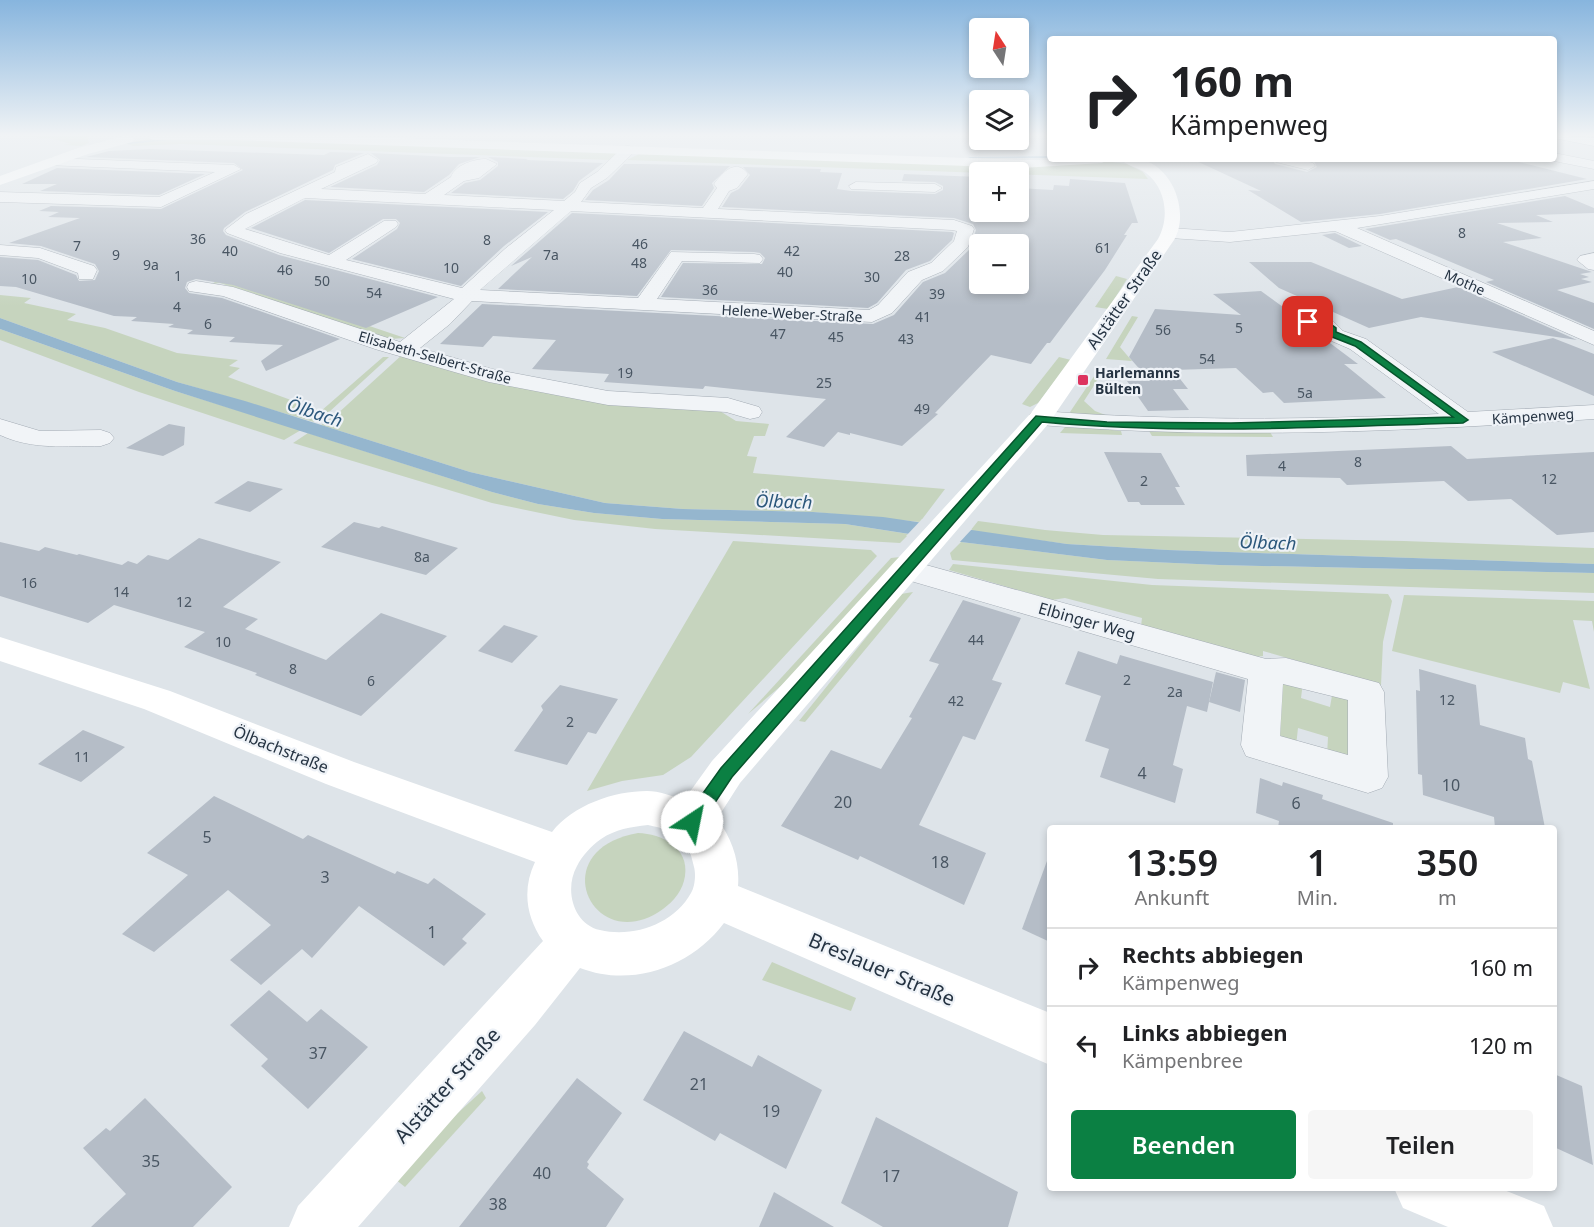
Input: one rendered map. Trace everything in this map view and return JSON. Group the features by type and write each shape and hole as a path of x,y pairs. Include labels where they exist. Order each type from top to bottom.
{"street":[{"path":"0,197 161,202 183,192"},
{"path":"428,199 438,192"},
{"path":"405,349 443,320 472,287 582,192"},
{"path":"708,212 721,192"},
{"name":"Helene-Weber-Straße","path":"857,199 966,229 962,243 937,267 915,276 885,309 872,316 643,306 466,295 442,291 334,260 286,249 233,230 302,193 708,212 857,199 904,192"},
{"name":"Alstätter Straße","path":"692,822 726,772 1040,418 1170,232 1173,219 1172,204 1167,192"},
{"path":"1170,232 1230,237 1403,219 1553,192"},
{"path":"1549,193 1584,203"},
{"path":"334,260 390,224"},
{"name":"Mothe","path":"1337,225 1594,339"},
{"path":"643,306 682,249 754,259"},
{"path":"0,250 54,257 88,270 86,275"},
{"path":"1594,258 1586,260 1594,265"},
{"name":"Elisabeth-Selbert-Straße","path":"196,287 226,291 480,373 598,396 728,405 750,412"},
{"path":"1330,333 1358,344 1463,420"},
{"name":"Kämpenweg","path":"1040,418 1107,425 1229,426 1463,420 1594,412"},
{"path":"0,426 22,436 40,439 101,438"},
{"name":"Elbinger Weg","path":"916,559 1266,672"},
{"name":"Ölbachstraße","path":"0,649 157,700 340,773 560,853"},
{"path":"648,808 671,812 692,822 708,839 717,860 714,897 704,914 688,931 664,946 636,955 608,955 573,941 564,933 553,915 548,895 551,873 560,853 584,829 598,819 622,810 648,808"},
{"name":"Breslauer Straße","path":"714,897 1047,1038"},
{"name":"Alstätter Straße","path":"319,1227 517,1007 573,941"},
{"path":"1431,1191 1523,1227"}],"green space":[{"path":"206,271 405,338 390,339 220,283 212,284 215,282"},
{"path":"1116,276 1127,279 1108,309 1095,307"},
{"path":"0,295 31,298 24,303 76,314 67,320 105,328 177,353 238,360 229,366 240,368 228,377 321,411 383,357 389,357 328,413 314,422 177,382 0,318"},
{"path":"1132,316 1138,317 1120,347 1132,361 1106,359"},
{"path":"0,329 175,391 301,430 284,440 139,392 0,340"},
{"path":"403,354 475,376 715,408 736,421 769,424 765,436 754,436 747,456 757,457 753,473 945,489 920,522 813,512 683,509 605,503 470,472 321,425 336,415"},
{"path":"1059,357 1071,360 1038,403 1030,407 1022,404"},
{"path":"1097,372 1102,373 1084,401 1095,411 1116,419 1073,415 1070,412"},
{"path":"1065,427 1121,431 1122,435 1060,433"},
{"path":"1149,431 1270,432 1273,437 1152,436"},
{"path":"308,433 492,492 538,504 594,513 662,519 845,524 909,534 900,543 655,529 574,520 492,503 293,443"},
{"path":"978,521 1103,535 1404,541 1594,548 1594,564 1168,550 1067,544 970,531"},
{"path":"733,541 871,550 877,556 691,757 663,775 622,781 587,791"},
{"path":"961,542 1107,560 1219,565 1594,573 1594,593 1158,579 952,560 950,553"},
{"path":"900,557 788,680 748,714 891,558"},
{"path":"953,564 1152,585 1388,594 1392,601 1383,642 1381,685 1263,651 1263,656 1248,658 1141,626 1142,618 1065,598 1052,600 949,570"},
{"path":"913,592 805,722 799,721 901,594"},
{"path":"1404,595 1594,601 1594,632 1592,621 1573,620 1590,689 1563,682 1560,693 1392,651"},
{"path":"1303,682 1301,698 1330,707 1333,690 1341,692 1357,707 1353,753 1335,759 1327,756 1328,737 1298,728 1296,746 1289,744 1273,728 1281,683"},
{"path":"638,833 664,839 678,850 685,866 684,881 677,895 663,909 638,921 616,921 599,911 588,896 585,878 591,859 608,843"},
{"path":"772,962 856,998 851,1011 762,980"},
{"path":"482,1091 486,1098 405,1187 395,1179 448,1122"}],"water":[{"path":"0,318 177,382 245,401 470,472 605,503 683,509 813,512 883,517 1067,544 1168,550 1594,564 1594,573 1219,565 1107,560 961,542 845,524 662,519 594,513 538,504 492,492 175,391 0,329"}],"pier":[{"path":"922,519 972,529 958,544 906,536"}],"building":[{"path":"77,192 165,192 159,195"},
{"path":"196,192 286,192 245,212 223,231 226,235 279,255 438,297 366,328 233,285 196,279 187,282 185,288 189,293 222,298 340,339 266,371 261,361 283,345 229,342 235,337 187,334 193,330 168,327 174,324 131,321 137,317 114,316 16,287 0,286 0,257 38,260 76,275 79,281 95,280 99,271 95,264 41,246 9,243 80,218 48,217 59,212 39,211 51,206 161,209"},
{"path":"452,192 571,192 563,199"},
{"path":"591,192 711,192 702,206 585,200"},
{"path":"732,192 969,192 969,222 1029,222 1029,192 1128,192 1138,223 1132,223 1105,270 1050,343 1047,343 1031,364 991,355 935,413 938,414 902,446 838,432 824,447 786,437 826,399 705,386 703,389 604,382 609,374 532,369 556,340 493,336 483,347 440,344 482,304 873,324 894,315 923,282 945,273 969,250 969,294 1029,294 1029,234 975,234 976,230 973,224 954,218 722,207"},
{"path":"1252,192 1509,192 1380,214 1301,222"},
{"path":"1565,196 1594,208 1594,213 1536,215 1553,222 1497,223 1542,238 1503,242 1592,272 1580,274 1589,277 1581,279 1592,282 1557,290 1594,303 1594,329 1486,282 1494,280 1396,239 1390,240 1365,229"},
{"path":"305,200 548,212 504,246 461,286 352,259 397,229 400,223 396,219 383,219 329,253 251,228"},
{"path":"572,213 954,233 952,240 930,261 906,270 877,303 868,308 661,297 683,263 762,264 765,258 760,253 754,252 671,250 637,296 498,289 532,257 511,266"},
{"path":"1335,233 1362,246 1349,248 1322,235"},
{"path":"1249,262 1311,262 1402,299 1458,287 1577,340 1421,317 1369,328 1279,288"},
{"path":"1261,291 1298,318 1292,321 1290,328 1305,339 1330,343 1358,364 1344,364 1386,398 1284,403 1273,392 1263,393 1236,368 1173,370 1188,389 1173,389 1189,410 1148,411 1127,381 1150,381 1129,357 1155,309 1241,315 1213,294"},
{"path":"1553,338 1594,354 1594,396 1492,352"},
{"path":"169,424 185,427 184,445 163,456 126,448"},
{"path":"1451,446 1467,459 1594,452 1594,532 1557,535 1511,499 1468,501 1444,481 1347,485 1340,478 1247,476 1246,455"},
{"path":"1104,452 1161,453 1180,487 1175,487 1185,505 1141,505 1139,502 1128,502"},
{"path":"248,481 283,489 250,512 214,503"},
{"path":"354,522 379,528 382,526 458,548 426,575 321,547"},
{"path":"199,538 281,562 223,607 258,619 245,629 326,660 381,613 447,636 361,716 255,675 257,673 184,647 205,632 114,605 88,623 0,596 0,542 39,551 45,547 122,565 128,561 137,564 148,555 168,560"},
{"path":"963,600 1021,618 992,680 1002,683 975,740 963,736 919,825 986,853 964,905 860,856 858,860 781,826 831,750 881,769 912,718 909,717 939,664 929,661"},
{"path":"504,625 538,636 512,663 478,651"},
{"path":"1078,651 1117,664 1120,655 1213,682 1207,712 1187,706 1173,765 1183,769 1175,803 1100,777 1109,749 1085,741 1101,696 1065,684"},
{"path":"1419,669 1476,685 1480,725 1525,738 1528,759 1532,761 1544,825 1495,825 1494,817 1423,795 1422,775 1418,774 1416,690 1420,691"},
{"path":"1216,672 1245,680 1240,712 1209,702"},
{"path":"560,685 618,699 596,734 588,732 567,765 514,751 543,710 541,706"},
{"path":"83,730 125,747 81,782 38,764"},
{"path":"1260,778 1282,786 1283,782 1323,795 1322,799 1393,823 1393,825 1278,825 1279,821 1256,813"},
{"path":"214,796 303,839 308,835 395,874 397,871 428,884 434,878 486,914 462,939 467,943 444,966 359,906 312,958 302,949 261,985 230,960 271,925 228,890 154,952 122,934 188,875 147,853"},
{"path":"1047,861 1047,941 1022,929"},
{"path":"269,990 307,1022 321,1009 368,1047 308,1109 261,1066 268,1059 230,1025"},
{"path":"684,1031 752,1067 758,1055 822,1090 786,1169 720,1133 715,1141 643,1100"},
{"path":"1557,1075 1582,1086 1593,1165 1557,1148"},
{"path":"577,1078 622,1113 587,1162 589,1164 587,1168 624,1199 606,1227 459,1227"},
{"path":"145,1098 232,1187 193,1227 91,1227 126,1194 83,1148 106,1128 110,1131"},
{"path":"876,1117 1018,1192 1008,1227 883,1227 841,1203"},
{"path":"774,1192 834,1227 759,1227"}],"place":[{"name":"Harlemanns Bülten","path":"1083,380"}],"route":[{"path":"692,822 726,772 908,570 1040,418 1107,425 1231,426 1463,420 1358,344 1330,333 1333,330 1326,325 1308,322"}],"water label":[{"name":"Ölbach","path":"315,412"},
{"name":"Ölbach","path":"784,501"},
{"name":"Ölbach","path":"1268,542"}]}
